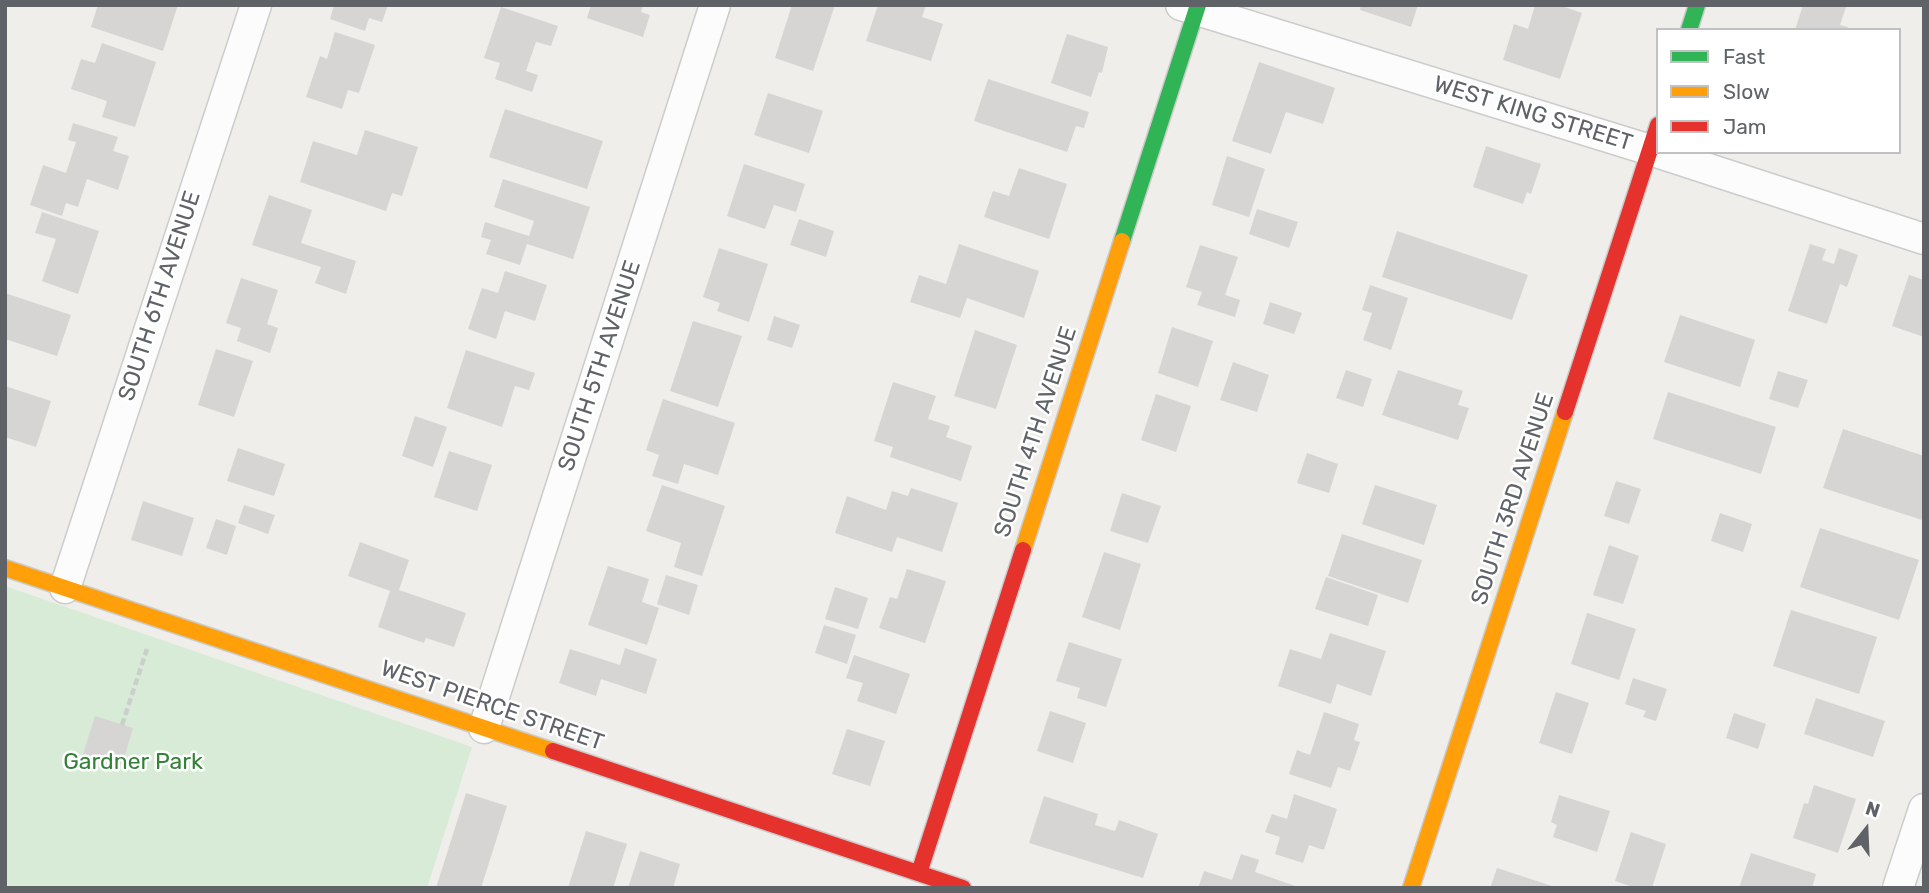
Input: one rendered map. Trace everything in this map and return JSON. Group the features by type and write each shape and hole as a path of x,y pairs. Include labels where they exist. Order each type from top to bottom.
{"street":[{"name":"SOUTH 6TH AVENUE","path":"65,587 256,5"},
{"name":"SOUTH 5TH AVENUE","path":"484,727 715,5"},
{"path":"1690,28 1697,5"},
{"name":"WEST KING STREET","path":"1192,7 1654,137"},
{"name":"SOUTH 4TH AVENUE","path":"919,873 1192,7"},
{"name":"SOUTH 3RD AVENUE","path":"1411,888 1654,137"},
{"name":"WEST KING STREET","path":"1699,154 1924,239"},
{"name":"WEST PIERCE STREET","path":"5,568 963,888"},
{"path":"1898,888 1924,809"}],"path":[{"path":"122,725 156,618"}],"green space":[{"name":"Gardner Park","path":"5,586 472,747 427,888 5,888"}],"building":[{"path":"98,5 178,5 163,51 91,27"},
{"path":"334,5 388,5 382,22 369,18 365,31 330,19"},
{"path":"591,5 643,5 641,12 650,15 643,37 587,18"},
{"path":"792,5 835,5 813,71 775,58"},
{"path":"878,5 926,5 922,17 943,24 931,61 866,41"},
{"path":"1361,5 1418,5 1411,27 1360,10"},
{"path":"1535,5 1559,5 1582,13 1560,79 1503,60 1514,24 1528,29"},
{"path":"1803,5 1846,7 1840,25 1848,28 1796,28"},
{"path":"501,7 558,26 551,46 536,42 526,71 538,75 532,92 495,79 500,63 484,58"},
{"path":"335,32 375,45 359,93 348,90 342,109 306,97 320,56 327,59"},
{"path":"1067,34 1108,47 1102,73 1099,72 1091,97 1051,83"},
{"path":"102,43 156,62 135,127 102,117 107,101 71,89 81,59 95,63"},
{"path":"1259,62 1335,88 1323,124 1286,112 1271,154 1232,141"},
{"path":"988,79 1089,112 1084,128 1076,126 1067,152 974,121"},
{"path":"768,93 823,111 809,153 754,135"},
{"path":"505,109 603,141 587,189 489,157"},
{"path":"73,123 118,137 113,151 129,156 118,190 87,179 78,207 66,203 62,216 30,205 43,165 66,173 76,142 68,140"},
{"path":"365,130 418,147 402,196 392,193 386,211 300,182 313,141 357,155"},
{"path":"1486,146 1541,164 1531,194 1527,192 1523,204 1473,187"},
{"path":"1227,156 1265,169 1249,217 1212,205"},
{"path":"744,164 805,184 796,212 774,205 765,229 727,216"},
{"path":"1019,168 1067,184 1049,239 984,217 993,191 1009,196"},
{"path":"503,179 590,207 573,259 527,244 520,265 486,254 491,240 481,237 485,222 529,236 534,221 494,207"},
{"path":"269,195 312,210 301,243 356,261 346,294 315,283 321,267 252,245"},
{"path":"1257,209 1298,222 1289,248 1249,234"},
{"path":"42,212 99,231 78,294 42,281 56,239 35,233"},
{"path":"799,219 834,231 826,257 790,245"},
{"path":"1397,231 1528,275 1512,320 1382,277"},
{"path":"959,244 1039,271 1024,318 967,298 960,318 910,302 919,275 946,284"},
{"path":"1810,244 1826,249 1822,260 1834,264 1839,248 1858,255 1847,287 1840,284 1827,324 1788,311"},
{"path":"1200,245 1238,257 1225,295 1240,300 1235,317 1197,305 1202,292 1186,287"},
{"path":"719,248 768,264 749,322 717,311 720,303 703,297"},
{"path":"505,271 547,285 535,321 505,311 496,339 468,329 482,288 498,293"},
{"path":"1909,275 1924,280 1924,337 1892,326"},
{"path":"241,278 278,290 267,324 278,328 270,353 237,341 241,328 226,323"},
{"path":"1370,285 1408,298 1391,350 1363,340 1372,313 1362,310"},
{"path":"5,293 71,315 57,356 5,339"},
{"path":"1270,302 1302,313 1294,334 1263,324"},
{"path":"1680,315 1755,340 1740,387 1664,362"},
{"path":"774,316 800,325 792,348 767,340"},
{"path":"693,321 742,336 718,407 670,391"},
{"path":"1172,327 1213,341 1198,387 1158,373"},
{"path":"975,330 1017,345 996,409 954,396"},
{"path":"216,349 253,361 234,417 198,405"},
{"path":"466,350 535,373 529,390 515,386 502,427 447,408"},
{"path":"1233,362 1269,375 1257,412 1220,400"},
{"path":"1346,370 1372,379 1363,407 1336,398"},
{"path":"1398,370 1463,391 1458,405 1469,408 1458,440 1382,415"},
{"path":"1778,371 1808,380 1798,408 1769,399"},
{"path":"893,382 936,396 928,419 950,426 946,437 972,446 961,481 890,457 893,447 874,441"},
{"path":"5,386 51,401 36,447 5,437"},
{"path":"1668,392 1776,427 1761,474 1653,439"},
{"path":"1156,394 1191,406 1176,452 1141,440"},
{"path":"663,399 735,423 718,475 684,464 678,484 652,476 659,455 646,450"},
{"path":"415,416 447,427 433,467 402,456"},
{"path":"1843,429 1924,456 1922,520 1823,488"},
{"path":"238,448 285,464 274,496 227,481"},
{"path":"449,451 492,465 477,511 434,497"},
{"path":"1307,453 1338,464 1329,493 1297,483"},
{"path":"1616,481 1641,489 1629,524 1604,516"},
{"path":"662,485 725,506 702,576 674,567 681,543 646,531"},
{"path":"1375,485 1437,505 1424,545 1362,524"},
{"path":"911,488 958,503 942,552 897,537 892,552 835,533 847,496 886,510 892,491 908,496"},
{"path":"1122,493 1161,506 1148,543 1110,531"},
{"path":"143,501 194,518 182,556 131,540"},
{"path":"244,505 275,515 268,534 238,523"},
{"path":"1720,513 1752,524 1743,552 1711,541"},
{"path":"216,519 236,526 227,555 206,548"},
{"path":"1820,528 1919,560 1899,620 1800,587"},
{"path":"1342,534 1422,560 1408,603 1328,576"},
{"path":"360,542 409,560 399,590 466,613 454,647 426,638 424,643 378,627 390,591 348,576"},
{"path":"1609,545 1639,556 1623,604 1593,595"},
{"path":"1104,552 1141,564 1120,630 1082,617"},
{"path":"608,566 649,579 642,602 659,608 647,645 588,625"},
{"path":"907,569 946,581 925,643 879,628 890,597 897,599"},
{"path":"666,575 698,585 689,615 657,604"},
{"path":"1326,577 1378,595 1368,626 1315,609"},
{"path":"835,587 868,598 858,629 825,619"},
{"path":"1791,610 1877,637 1859,694 1773,666"},
{"path":"1587,613 1636,629 1619,680 1571,664"},
{"path":"824,625 856,635 847,664 815,653"},
{"path":"1330,633 1386,651 1371,696 1337,684 1331,704 1278,686 1290,649 1321,659"},
{"path":"1069,642 1122,659 1106,707 1077,698 1080,688 1056,681"},
{"path":"625,648 657,659 646,694 601,679 596,696 559,683 570,649 620,665"},
{"path":"854,655 910,674 896,714 857,701 863,683 846,678"},
{"path":"1633,678 1667,689 1656,721 1643,717 1646,711 1625,704"},
{"path":"1556,692 1589,703 1572,754 1539,743"},
{"path":"1816,698 1885,721 1873,757 1804,734"},
{"path":"1050,711 1086,723 1073,763 1037,751"},
{"path":"1324,712 1359,724 1354,740 1360,742 1350,771 1338,767 1331,788 1289,774 1297,750 1310,755"},
{"path":"1734,713 1766,724 1758,749 1726,738"},
{"path":"95,716 133,728 122,765 83,754"},
{"path":"847,729 885,741 870,786 832,774"},
{"path":"1814,785 1856,799 1838,853 1793,838 1804,803 1808,804"},
{"path":"466,793 507,806 481,888 436,888"},
{"path":"1294,794 1337,809 1324,850 1309,845 1303,863 1275,854 1280,837 1265,832 1272,814 1287,819"},
{"path":"1559,795 1610,811 1597,852 1553,837 1557,825 1551,822"},
{"path":"1044,796 1098,814 1095,825 1115,831 1119,820 1158,834 1143,878 1029,843"},
{"path":"586,831 627,844 613,888 568,888"},
{"path":"1631,832 1666,844 1652,888 1636,888 1615,881"},
{"path":"640,851 680,864 673,888 628,888"},
{"path":"1751,853 1816,874 1812,888 1739,888"},
{"path":"1241,854 1259,860 1255,872 1301,888 1198,888 1204,871 1232,880"},
{"path":"1497,868 1555,887 1555,888 1490,888"}],"traffic: fast":[{"path":"1122,241 1198,5"},
{"path":"1690,28 1697,5"}],"traffic: slow":[{"path":"1023,550 1122,241"},
{"path":"1411,888 1565,412"},
{"path":"5,568 553,751"}],"traffic: jam":[{"path":"1565,412 1656,131"},
{"path":"919,873 1023,550"},
{"path":"553,751 963,888"}]}
